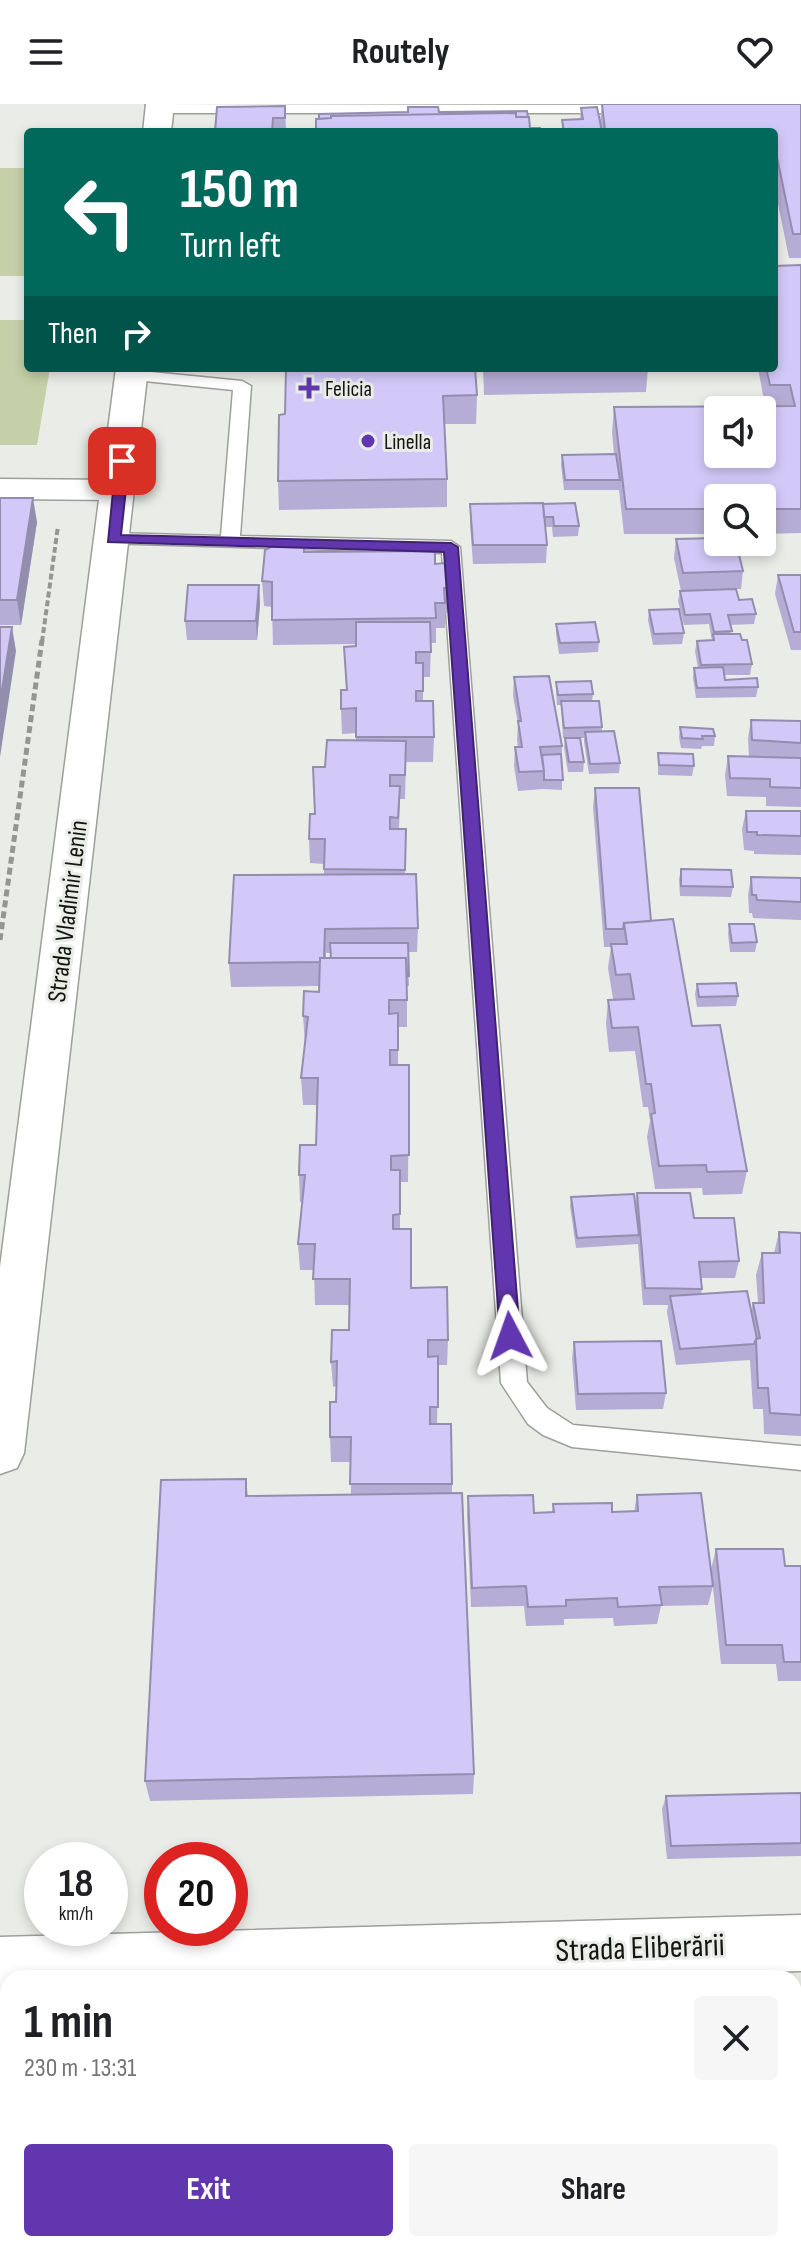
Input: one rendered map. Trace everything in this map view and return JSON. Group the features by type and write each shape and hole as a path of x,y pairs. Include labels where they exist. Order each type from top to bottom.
{"main road":[{"path":"157,128 160,104 692,105"},
{"name":"Strada Vladimir Lenin","path":"0,1453 132,372"},
{"path":"0,489 119,490"},
{"name":"Strada Eliberării","path":"0,1965 801,1943"}],"lane":[{"path":"139,372 242,386 230,543"},
{"path":"113,539 451,547 514,1383 529,1411 558,1431 588,1440 801,1458"}],"path":[{"path":"0,940 63,490"}],"green space":[{"path":"0,168 24,168 24,276 0,276"},
{"path":"0,320 24,320 24,372 49,372 37,445 0,445"}],"building":[{"path":"602,104 801,104 801,234 793,234 778,162 778,128 605,128"},
{"path":"285,106 285,118 273,118 272,128 215,128 217,107"},
{"path":"408,107 438,107 439,112 527,111 528,117 516,117 516,113 331,116 319,119 319,114 408,112"},
{"path":"597,107 601,128 563,128 562,120 583,119 581,108"},
{"path":"516,113 516,117 529,117 530,128 316,128 316,119 331,116"},
{"path":"801,265 801,509 776,509 776,484 704,484 704,509 626,509 614,407 704,407 704,468 776,468 776,406 795,406 790,385 770,385 767,372 778,372 778,266"},
{"path":"286,372 475,372 477,395 443,396 447,479 278,481 279,415 285,414"},
{"path":"616,454 620,480 565,480 562,455"},
{"path":"0,498 33,498 17,600 0,600"},
{"path":"543,503 547,545 473,545 470,504"},
{"path":"575,503 579,526 554,526 553,517 544,517 543,504"},
{"path":"704,538 704,556 739,556 743,571 683,573 676,539"},
{"path":"275,545 304,545 304,552 435,551 435,564 446,563 445,603 435,603 436,618 272,620 272,582 262,581 265,550"},
{"path":"778,575 801,575 801,632 794,632"},
{"path":"188,585 259,585 256,621 185,621"},
{"path":"736,589 739,600 752,599 756,614 728,615 732,631 714,632 710,614 685,615 680,591"},
{"path":"679,609 684,633 654,634 649,610"},
{"path":"356,622 430,622 431,652 416,652 416,663 423,663 423,691 416,691 416,701 433,701 434,737 356,737 356,708 341,709 341,690 347,690 344,647 356,646"},
{"path":"595,622 599,642 560,643 556,624"},
{"path":"0,627 12,627 0,702"},
{"path":"713,634 740,634 742,640 747,640 752,664 701,665 697,641 714,640"},
{"path":"723,667 725,680 757,678 758,687 697,688 694,668"},
{"path":"549,676 562,746 540,747 544,771 519,772 515,747 522,747 518,721 521,721 514,677"},
{"path":"591,681 593,694 558,695 556,682"},
{"path":"561,701 599,701 602,727 564,728"},
{"path":"751,720 801,721 801,743 752,740"},
{"path":"680,727 713,729 715,736 682,738"},
{"path":"614,731 620,763 590,764 585,732"},
{"path":"565,738 580,738 584,762 569,762"},
{"path":"327,740 406,741 405,775 390,775 390,786 400,786 398,818 390,817 390,829 406,829 405,870 324,869 325,839 309,839 310,814 315,814 313,767 325,767"},
{"path":"658,753 693,754 694,766 659,765"},
{"path":"561,754 563,780 544,780 542,755"},
{"path":"728,756 801,758 801,788 770,787 770,779 730,778"},
{"path":"595,788 639,788 651,921 624,923 623,929 606,929"},
{"path":"746,811 801,811 801,836 747,832"},
{"path":"681,869 731,870 733,887 681,886"},
{"path":"416,874 418,928 325,929 324,958 320,958 320,962 229,963 234,875"},
{"path":"751,877 801,878 801,902 757,900 756,895 752,895"},
{"path":"673,919 692,1026 720,1025 747,1171 707,1172 706,1165 659,1166 651,1114 655,1113 651,1084 646,1084 638,1027 612,1028 608,1000 634,999 630,974 616,975 611,944 627,944 624,923"},
{"path":"729,924 754,924 757,942 732,943"},
{"path":"330,943 408,943 409,976 406,958 331,958"},
{"path":"320,958 406,958 407,1000 389,1000 389,1014 398,1013 398,1050 390,1050 390,1065 409,1065 409,1155 391,1156 391,1170 400,1170 400,1214 393,1215 393,1229 411,1229 411,1288 447,1287 448,1340 428,1340 428,1357 438,1356 438,1407 430,1407 430,1424 451,1424 452,1484 350,1484 351,1437 330,1437 330,1402 336,1402 337,1361 331,1362 332,1330 349,1330 350,1279 313,1279 315,1244 298,1244 305,1175 299,1175 300,1145 316,1145 318,1078 301,1078 308,1017 303,1016 304,991 319,992"},
{"path":"736,983 738,996 699,997 697,984"},
{"path":"637,1193 690,1193 694,1218 734,1218 739,1261 699,1262 702,1289 645,1288"},
{"path":"634,1194 639,1235 577,1238 571,1197"},
{"path":"779,1232 801,1233 801,1415 770,1413 768,1388 758,1388 756,1339 760,1338 753,1303 764,1303 762,1253 780,1253"},
{"path":"747,1291 757,1339 754,1344 680,1349 670,1296"},
{"path":"661,1341 666,1393 578,1394 574,1342"},
{"path":"246,1479 246,1496 462,1493 474,1774 145,1781 161,1480"},
{"path":"701,1493 713,1586 659,1587 662,1605 618,1607 617,1598 566,1600 566,1606 528,1607 526,1586 472,1588 468,1496 533,1495 534,1513 554,1512 553,1504 612,1503 612,1512 638,1511 637,1495"},
{"path":"716,1549 783,1549 785,1566 801,1566 801,1662 784,1662 782,1645 726,1645"},
{"path":"801,1793 801,1843 671,1846 666,1796"}],"place":[{"name":"Felicia","path":"309,388"},
{"name":"Linella","path":"368,441"}],"route":[{"path":"122,461 113,539 451,547 510,1336"}]}
